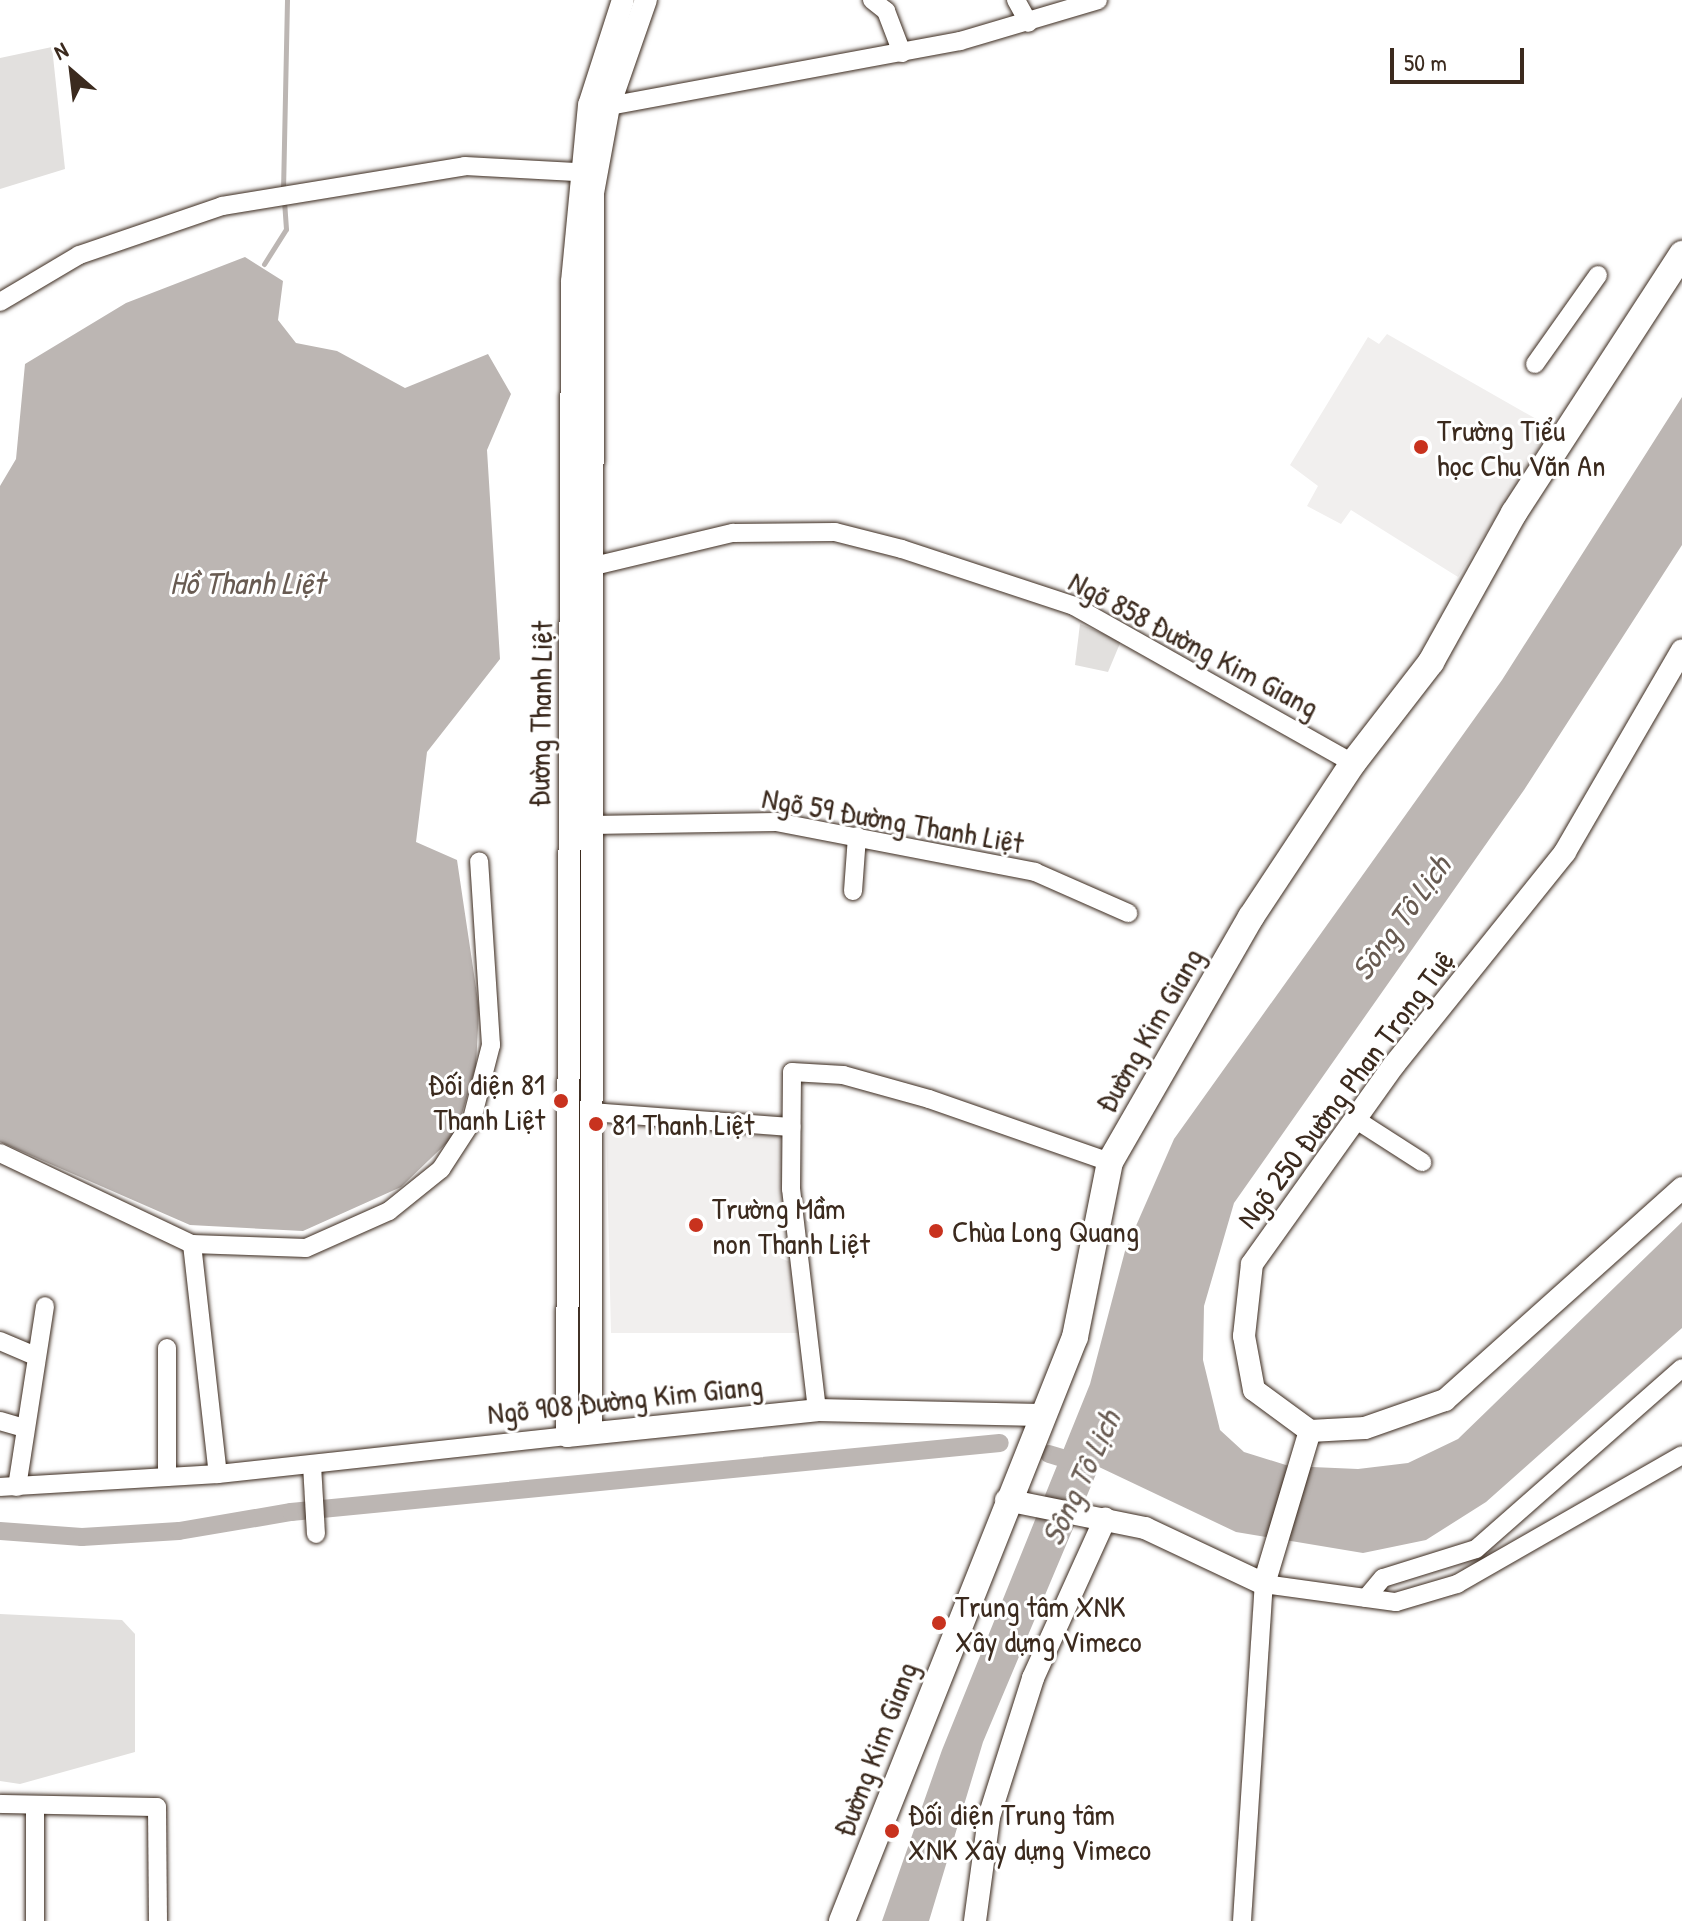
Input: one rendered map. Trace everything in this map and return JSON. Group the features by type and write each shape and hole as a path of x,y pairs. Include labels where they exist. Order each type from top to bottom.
{"main road":[{"name":"Đường Kim Giang","path":"842,1921 1006,1500 1075,1337 1110,1162 1251,917 1353,763 1431,662 1514,513 1682,254"}],"street":[{"name":"Đường Thanh Liệt","path":"567,1436 586,172 623,0"},
{"path":"599,105 646,0"},
{"path":"872,0 886,11 902,53"},
{"path":"1016,0 1029,23"},
{"path":"599,105 902,53 1029,23 1098,0"},
{"path":"0,302 79,255 222,206 319,187 488,164 586,172"},
{"name":"Đường Thanh Liệt","path":"586,172 594,566 591,1433"},
{"path":"1535,364 1598,275"},
{"name":"Ngõ 858 Đường Kim Giang","path":"594,566 733,533 835,532 960,566 1074,606 1353,763"},
{"name":"Ngõ 250 Đường Phan Trọng Tuệ","path":"1310,1431 1254,1390 1244,1336 1252,1264 1355,1119 1565,852 1682,650"},
{"name":"Ngõ 59 Đường Thanh Liệt","path":"591,825 776,822 1035,872 1128,913"},
{"path":"853,891 857,836"},
{"path":"0,1153 192,1244 306,1248 389,1211 441,1169 471,1123 491,1045 479,861"},
{"path":"817,1410 791,1127 792,1072 843,1075 929,1099 1110,1162"},
{"path":"590,1112 791,1127"},
{"path":"1355,1119 1422,1162"},
{"path":"1242,1921 1264,1584 1296,1460 1310,1431 1365,1428 1445,1400 1682,1188"},
{"path":"192,1244 218,1474"},
{"path":"9,1487 45,1306"},
{"path":"0,1341 35,1356"},
{"path":"167,1348 167,1477"},
{"path":"1366,1598 1383,1578 1476,1549 1682,1368"},
{"name":"Ngõ 908 Đường Kim Giang","path":"9,1487 218,1474 817,1410 1040,1415"},
{"path":"0,1421 21,1427"},
{"path":"1006,1500 1145,1528 1264,1584 1396,1602 1457,1584 1682,1455"},
{"path":"312,1465 310,1484 316,1534"},
{"path":"975,1921 989,1817 1024,1705 1099,1517"},
{"path":"0,1804 157,1807 158,1921"},
{"path":"35,1805 35,1921"}],"shaded area":[{"path":"52,47 65,169 0,189 0,58"},
{"name":"Trường Tiểu học Chu Văn An","path":"1387,334 1552,428 1458,577 1351,510 1341,524 1307,506 1318,486 1290,465 1368,337 1379,344"},
{"path":"1080,624 1121,641 1108,672 1075,665"},
{"name":"Trường Mầm non Thanh Liệt","path":"606,1122 782,1136 788,1222 778,1229 780,1258 793,1263 800,1333 611,1333"},
{"path":"0,1614 122,1620 135,1634 135,1752 20,1784 0,1781"}],"water":[{"name":"Hồ Thanh Liệt","path":"245,257 283,281 278,320 296,343 337,351 405,388 488,354 511,394 487,450 500,659 427,752 416,842 457,860 479,1008 476,1066 456,1134 401,1187 303,1231 190,1225 0,1142 0,486 16,459 25,364 126,303"},
{"name":"Sông Tô Lịch","path":"1682,397 1682,545 1524,790 1234,1203 1204,1306 1203,1360 1220,1430 1244,1452 1289,1466 1358,1469 1408,1463 1458,1439 1682,1222 1682,1328 1486,1502 1426,1540 1363,1553 1236,1532 1099,1467 983,1742 929,1921 882,1921 942,1750 1090,1384 1125,1251 1174,1139 1502,680"}],"waterway":[{"path":"283,191 287,0"},
{"path":"264,264 286,229 284,201"},
{"path":"0,1531 82,1537 179,1531 291,1512 1000,1443"},
{"name":"Sông Tô Lịch","path":"1049,1454 1081,1464"}],"place":[{"name":"Trường Tiểu học Chu Văn An","path":"1421,447"},
{"name":"Đối diện 81 Thanh Liệt","path":"561,1101"},
{"name":"81 Thanh Liệt","path":"596,1124"},
{"name":"Trường Mầm non Thanh Liệt","path":"696,1225"},
{"name":"Chùa Long Quang","path":"936,1231"},
{"name":"Trung tâm XNK Xây dựng Vimeco","path":"939,1623"},
{"name":"Đối diện Trung tâm XNK Xây dựng Vimeco","path":"892,1831"}]}
